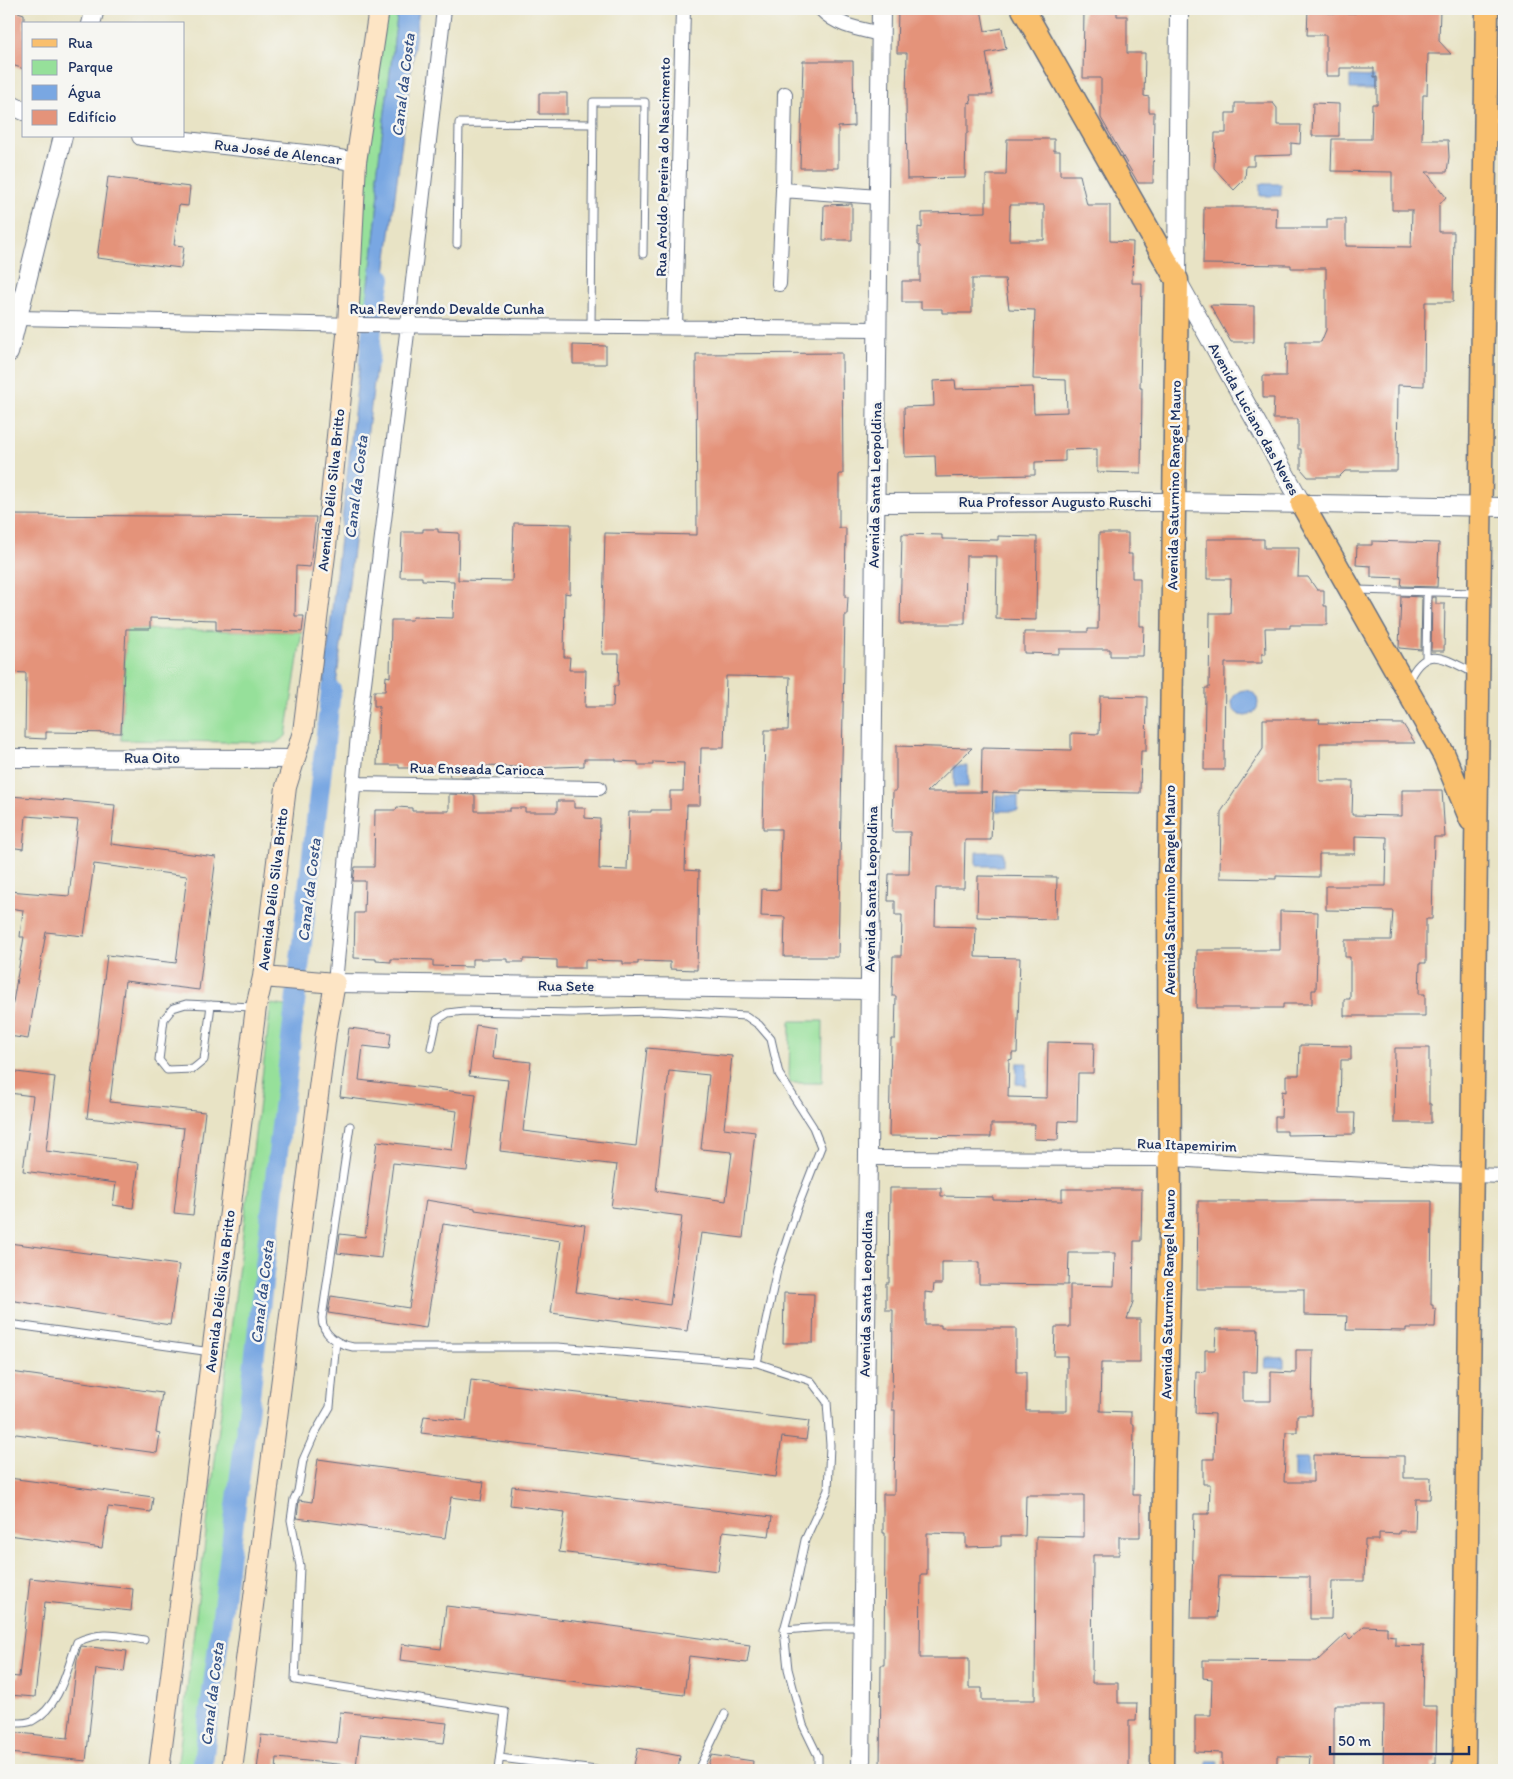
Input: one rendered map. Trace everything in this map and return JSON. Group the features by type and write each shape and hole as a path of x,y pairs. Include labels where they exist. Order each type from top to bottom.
{"main road":[{"name":"Avenida Délio Silva Britto","path":"159,1770 256,1007 273,978 286,787 303,732 353,325 356,162 378,9"},
{"name":"Avenida Luciano das Neves","path":"1023,9 1177,280"},
{"path":"1464,1770 1487,9"},
{"name":"Avenida Saturnino Rangel Mauro","path":"1162,1770 1164,1474 1171,1159 1169,890 1177,280"},
{"name":"Avenida Luciano das Neves","path":"1302,504 1444,754 1456,779 1476,833"},
{"name":"Rua Sete","path":"273,978 335,983"},
{"path":"232,1770 326,1033 335,983"}],"street":[{"path":"91,22 94,9"},
{"path":"335,983 360,714 408,325 444,9"},
{"name":"Rua Aroldo Pereira do Nascimento","path":"675,327 683,9"},
{"path":"821,9 833,20 843,25 881,34"},
{"name":"Avenida Santa Leopoldina","path":"861,1770 881,9"},
{"name":"Avenida Saturnino Rangel Mauro","path":"1177,280 1180,9"},
{"path":"779,284 785,94"},
{"path":"9,104 22,110"},
{"path":"9,354 62,138"},
{"name":"Rua José de Alencar","path":"159,138 324,156 356,162"},
{"path":"783,190 879,197"},
{"name":"Avenida Luciano das Neves","path":"1177,280 1302,504"},
{"name":"Rua Reverendo Devalde Cunha","path":"17,318 389,326 877,329"},
{"name":"Rua Professor Augusto Ruschi","path":"875,502 1173,502 1504,507"},
{"name":"Rua Oito","path":"9,758 295,759"},
{"name":"Rua Enseada Carioca","path":"354,784 599,788"},
{"name":"Rua Sete","path":"335,983 869,990"},
{"name":"Rua Itapemirim","path":"868,1158 1171,1159 1473,1176 1504,1176"}],"lane":[{"path":"591,326 593,102 645,102 642,254"},
{"path":"457,244 459,123 593,124"},
{"path":"1350,590 1479,593"},
{"path":"1426,658 1427,592"},
{"path":"1406,688 1418,664 1426,658 1436,656 1478,676"},
{"path":"211,1005 204,1060 193,1069 168,1070 159,1060 164,1019 174,1008 186,1004 211,1005 256,1007"},
{"path":"431,1048 437,1020 448,1013 464,1010 574,1013 655,1011 746,1016 759,1025 770,1039 779,1074 814,1127 822,1147 798,1206 777,1270 757,1363"},
{"path":"350,1126 322,1318 325,1331 336,1341 353,1347 558,1347 757,1363 811,1381 827,1402 830,1445 828,1490 805,1540 784,1630 788,1670 803,1725 818,1756 818,1770"},
{"path":"9,1324 213,1352"},
{"path":"336,1341 330,1407 315,1433 303,1460 291,1520 300,1566 295,1680 505,1712 498,1770"},
{"path":"784,1630 862,1627"},
{"path":"9,1723 32,1721 45,1711 56,1697 76,1642 89,1636 112,1634 144,1640"},
{"path":"698,1770 725,1714"},
{"path":"500,1758 596,1770"}],"green space":[{"path":"386,9 398,9 377,175 379,193 367,304 353,307 367,163"},
{"path":"126,629 302,632 286,736 276,743 121,740"},
{"path":"271,1004 304,1009 204,1770 177,1770"},
{"path":"790,1021 823,1021 822,1083 789,1083"}],"water":[{"path":"398,9 419,9 381,304 367,304 379,193 377,175"},
{"path":"1350,76 1374,77 1374,89 1350,89"},
{"path":"1260,184 1281,184 1281,196 1260,196"},
{"path":"363,334 380,334 332,718 320,716"},
{"path":"1245,690 1254,694 1258,703 1254,712 1245,716 1236,712 1232,703 1236,694"},
{"path":"954,766 968,766 968,787 954,787"},
{"path":"996,795 1018,796 1018,811 996,811"},
{"path":"976,852 1003,852 1003,866 976,866"},
{"path":"1017,1063 1027,1063 1026,1085 1016,1084"},
{"path":"1266,1358 1284,1358 1284,1368 1265,1368"},
{"path":"1294,1459 1308,1459 1308,1479 1294,1478"},
{"path":"1207,1761 1218,1761 1218,1770 1206,1770"}],"building":[{"path":"9,9 24,14 24,22 22,22 22,68 9,64"},
{"path":"898,9 945,9 944,13 966,9 981,9 985,31 1002,28 1006,49 986,53 993,95 970,95 971,103 968,102 965,178 907,179 907,53 897,53"},
{"path":"1084,9 1117,9 1117,16 1127,16 1127,53 1145,53 1144,96 1149,97 1149,112 1154,112 1153,183 1138,183 1101,118 1101,78 1083,78"},
{"path":"1308,9 1328,9 1328,13 1356,13 1356,9 1440,9 1439,41 1451,54 1428,54 1427,95 1423,95 1422,140 1448,140 1449,157 1447,172 1426,172 1446,197 1439,205 1439,232 1454,232 1453,302 1425,302 1424,386 1398,385 1397,471 1345,471 1339,477 1308,477 1301,469 1301,449 1298,449 1298,419 1273,419 1274,398 1263,398 1263,376 1286,376 1287,342 1321,342 1326,330 1326,268 1291,268 1291,265 1203,264 1204,207 1277,207 1276,228 1327,228 1327,219 1346,219 1346,246 1411,247 1412,210 1392,210 1392,172 1331,171 1332,139 1371,139 1372,104 1377,104 1377,77 1374,77 1374,68 1340,68 1340,76 1326,76 1326,35 1307,35"},
{"path":"803,61 853,61 854,126 838,127 838,168 800,168"},
{"path":"539,93 567,93 567,114 539,114"},
{"path":"1235,103 1273,103 1277,108 1277,125 1301,125 1300,144 1291,143 1291,155 1254,156 1254,166 1246,166 1245,179 1234,190 1214,168 1215,133 1226,133 1226,113 1235,113"},
{"path":"1313,103 1339,104 1339,136 1312,136"},
{"path":"1007,139 1054,139 1054,151 1060,151 1060,175 1080,175 1087,205 1110,205 1110,241 1133,242 1132,283 1142,283 1141,473 1097,472 1097,449 1065,450 1065,461 1035,462 1035,475 936,477 935,456 905,457 904,407 934,406 933,381 955,380 956,389 1033,387 1034,413 1067,412 1066,380 1033,379 1035,310 1009,309 1005,279 972,279 972,313 942,313 942,309 921,309 921,302 902,302 902,281 920,281 918,227 922,228 922,213 986,212 986,175 1006,175","holes":["1010,205 1044,205 1044,240 1009,240"]},
{"path":"108,177 190,187 188,206 179,205 174,245 184,246 181,268 97,258"},
{"path":"852,204 852,240 823,240 824,205"},
{"path":"1210,305 1254,306 1254,342 1231,342"},
{"path":"573,345 606,346 606,364 573,364"},
{"path":"842,353 843,474 839,474 839,528 846,528 845,597 848,597 847,615 845,615 838,957 784,957 785,917 761,916 762,889 780,890 781,829 763,829 765,730 788,730 790,677 726,676 724,748 701,748 700,805 687,805 685,870 699,871 697,970 670,969 670,962 638,961 638,964 623,964 623,961 585,960 585,968 557,968 557,960 523,959 523,962 508,962 508,959 472,959 472,967 433,966 433,960 391,959 391,962 354,958 355,913 364,913 365,881 353,881 355,867 374,867 375,810 396,810 397,807 412,808 412,811 449,811 449,794 475,795 475,811 510,811 510,808 525,808 525,812 557,812 557,801 574,801 574,808 585,808 585,818 600,819 599,869 627,870 629,812 670,810 670,791 683,791 684,763 653,762 653,765 638,765 638,762 616,761 616,759 584,759 584,766 533,768 533,770 518,770 518,767 482,766 482,775 476,775 476,777 450,777 448,766 399,768 399,765 377,765 379,706 374,706 374,691 385,691 386,676 390,677 391,620 412,620 413,617 453,618 454,581 422,580 422,577 400,577 402,532 423,532 423,529 438,529 438,532 459,533 458,580 512,581 514,523 571,524 570,594 565,593 564,657 570,657 569,670 586,670 585,707 613,707 614,686 618,686 619,654 602,654 605,533 697,535 696,354"},
{"path":"9,515 316,517 310,567 296,566 295,616 304,616 302,632 216,630 216,620 150,618 150,629 126,629 121,733 46,732 46,739 25,738 26,673 9,672"},
{"path":"1099,533 1128,533 1128,554 1132,554 1132,578 1140,578 1140,626 1144,626 1143,656 1110,656 1110,649 1059,649 1059,654 1024,653 1024,632 1088,632 1088,629 1098,629"},
{"path":"902,534 942,535 942,539 998,540 998,536 1037,537 1036,620 996,619 997,556 966,556 965,624 900,624"},
{"path":"1207,539 1264,539 1264,548 1299,548 1298,577 1308,577 1317,590 1324,590 1324,606 1327,606 1327,625 1290,625 1290,628 1265,628 1266,654 1262,654 1262,663 1225,663 1224,770 1204,770 1205,688 1209,688 1210,613 1230,613 1231,579 1207,579"},
{"path":"1372,541 1439,543 1437,587 1401,586 1402,578 1371,577 1371,566 1356,565 1357,545 1372,545"},
{"path":"1401,596 1422,597 1421,650 1399,648"},
{"path":"1432,597 1436,597 1436,604 1445,604 1444,651 1431,651"},
{"path":"1100,696 1147,697 1146,751 1141,751 1140,793 993,792 991,840 965,840 964,888 936,888 935,926 976,927 975,957 1020,958 1017,1053 1012,1053 1012,1059 1009,1060 1008,1097 1047,1098 1048,1042 1094,1043 1093,1073 1078,1073 1077,1122 1059,1121 1058,1140 1034,1139 1035,1124 991,1124 991,1137 889,1136 891,1039 895,1039 896,996 892,996 893,956 901,956 902,915 895,915 895,901 888,901 889,874 909,874 910,832 892,832 893,791 896,791 896,746 972,748 927,792 981,792 982,748 1071,750 1071,733 1099,734"},
{"path":"1263,719 1320,719 1319,723 1403,724 1415,743 1320,743 1320,781 1353,781 1352,815 1402,816 1402,790 1442,790 1445,837 1434,837 1432,919 1426,919 1426,963 1420,963 1419,994 1425,994 1425,1016 1344,1016 1344,999 1350,999 1350,957 1345,957 1345,940 1391,940 1393,911 1326,910 1326,886 1386,886 1387,837 1355,836 1355,854 1319,854 1319,877 1276,876 1276,879 1220,878 1221,812 1263,749"},
{"path":"11,796 115,805 111,844 216,857 199,990 125,981 110,1102 205,1112 193,1215 174,1213 184,1128 87,1118 107,955 176,963 187,876 94,864 84,936 46,932 28,1039 9,1036 9,1013 11,1014 24,937 20,937 23,910 9,908 9,891 69,896 78,820 26,816 23,849 9,847"},
{"path":"978,876 1057,877 1056,919 977,917"},
{"path":"1280,911 1318,912 1316,990 1312,990 1312,1004 1283,1004 1283,1008 1196,1008 1197,950 1280,950"},
{"path":"476,1025 496,1028 493,1058 531,1062 523,1131 636,1146 647,1048 732,1056 724,1128 755,1132 743,1238 701,1233 687,1331 551,1313 561,1241 443,1224 426,1328 328,1313 331,1296 409,1308 426,1200 475,1208 475,1210 585,1225 576,1292 670,1305 682,1216 611,1207 617,1165 500,1151 508,1080 469,1076","holes":["669,1071 709,1075 701,1149 732,1152 726,1201 656,1191"]},
{"path":"349,1028 391,1033 389,1049 363,1046 359,1080 476,1094 467,1171 393,1163 381,1258 337,1253 340,1234 365,1237 377,1141 452,1150 457,1111 340,1097"},
{"path":"1300,1045 1351,1046 1351,1060 1341,1060 1340,1113 1355,1113 1354,1134 1287,1135 1287,1131 1275,1131 1275,1117 1281,1117 1282,1091 1286,1092 1286,1075 1299,1075"},
{"path":"1395,1048 1429,1048 1431,1123 1394,1123"},
{"path":"9,1071 55,1077 46,1151 139,1163 133,1208 113,1205 116,1183 23,1171 33,1096 9,1093"},
{"path":"890,1188 941,1188 941,1196 993,1197 993,1200 1062,1201 1062,1189 1142,1189 1141,1241 1134,1241 1133,1302 1127,1319 1140,1319 1140,1363 1101,1363 1100,1411 1131,1412 1131,1424 1134,1424 1133,1495 1140,1495 1140,1537 1119,1537 1119,1555 1093,1555 1092,1683 1118,1683 1118,1703 1137,1703 1136,1721 1129,1721 1129,1770 880,1770 881,1665 884,1665 885,1533 883,1533 883,1494 894,1494 895,1410 892,1410 893,1310 886,1310 886,1283 889,1283","holes":["1069,1253 1115,1253 1114,1286 1070,1285 1070,1327 1055,1327 1054,1356 1067,1356 1067,1411 1026,1411 1026,1372 1016,1372 1016,1328 941,1328 941,1325 925,1325 925,1292 933,1293 934,1284 942,1284 942,1262 979,1262 979,1284 1068,1285","1026,1495 1084,1495 1084,1537 1036,1536 1035,1700 982,1700 982,1688 969,1688 969,1658 920,1658 921,1575 927,1575 927,1533 966,1534 966,1547 1001,1546 1001,1536 1025,1536"]},
{"path":"1198,1201 1432,1201 1431,1305 1433,1305 1433,1309 1436,1309 1435,1327 1406,1328 1406,1331 1346,1330 1347,1316 1304,1315 1304,1289 1197,1289"},
{"path":"9,1243 179,1265 170,1325 9,1300"},
{"path":"784,1293 814,1294 813,1343 783,1343"},
{"path":"1216,1329 1258,1329 1257,1372 1243,1372 1243,1401 1271,1401 1271,1372 1296,1373 1296,1350 1313,1350 1312,1415 1297,1415 1297,1432 1286,1432 1284,1482 1313,1482 1313,1455 1404,1456 1404,1478 1431,1478 1430,1499 1416,1499 1415,1531 1399,1531 1399,1534 1379,1533 1379,1540 1365,1540 1364,1581 1332,1581 1331,1619 1310,1619 1310,1577 1219,1576 1216,1618 1191,1618 1194,1514 1209,1514 1210,1484 1203,1484 1203,1459 1214,1459 1215,1414 1195,1413 1196,1371 1205,1372 1205,1350 1215,1350"},
{"path":"11,1372 162,1393 156,1432 160,1433 157,1453 9,1433"},
{"path":"471,1380 809,1421 806,1440 782,1437 776,1477 421,1433 424,1416 466,1421"},
{"path":"318,1459 484,1482 481,1501 451,1497 445,1538 297,1518 299,1500 312,1502"},
{"path":"9,1478 153,1497 151,1512 108,1507 102,1548 9,1535"},
{"path":"512,1486 772,1517 769,1536 723,1531 718,1571 559,1552 565,1512 510,1505"},
{"path":"30,1578 133,1589 131,1611 45,1602 35,1697 9,1695 9,1676 19,1677"},
{"path":"446,1606 583,1622 750,1645 747,1663 689,1656 684,1695 400,1660 402,1644 441,1649"},
{"path":"1364,1626 1387,1627 1387,1635 1395,1636 1395,1645 1424,1646 1423,1706 1437,1706 1436,1763 1433,1763 1433,1770 1383,1770 1384,1705 1334,1705 1334,1770 1309,1770 1310,1757 1277,1756 1277,1770 1222,1770 1222,1753 1195,1752 1195,1715 1211,1715 1212,1679 1203,1678 1203,1660 1317,1661 1346,1634 1350,1639"},
{"path":"81,1646 127,1651 124,1672 96,1669 86,1761 9,1753 9,1732 68,1738 77,1660"},
{"path":"340,1712 447,1723 444,1743 360,1734 356,1766 277,1758 276,1770 257,1770 261,1735 337,1743"},
{"path":"638,1748 680,1756 678,1770 663,1770 634,1765"},
{"path":"711,1755 753,1761 752,1770 707,1770"}],"waterway":[{"name":"Canal da Costa","path":"369,361 373,319 381,278"},
{"name":"Canal da Costa","path":"202,1770 249,1405 331,690"}]}
